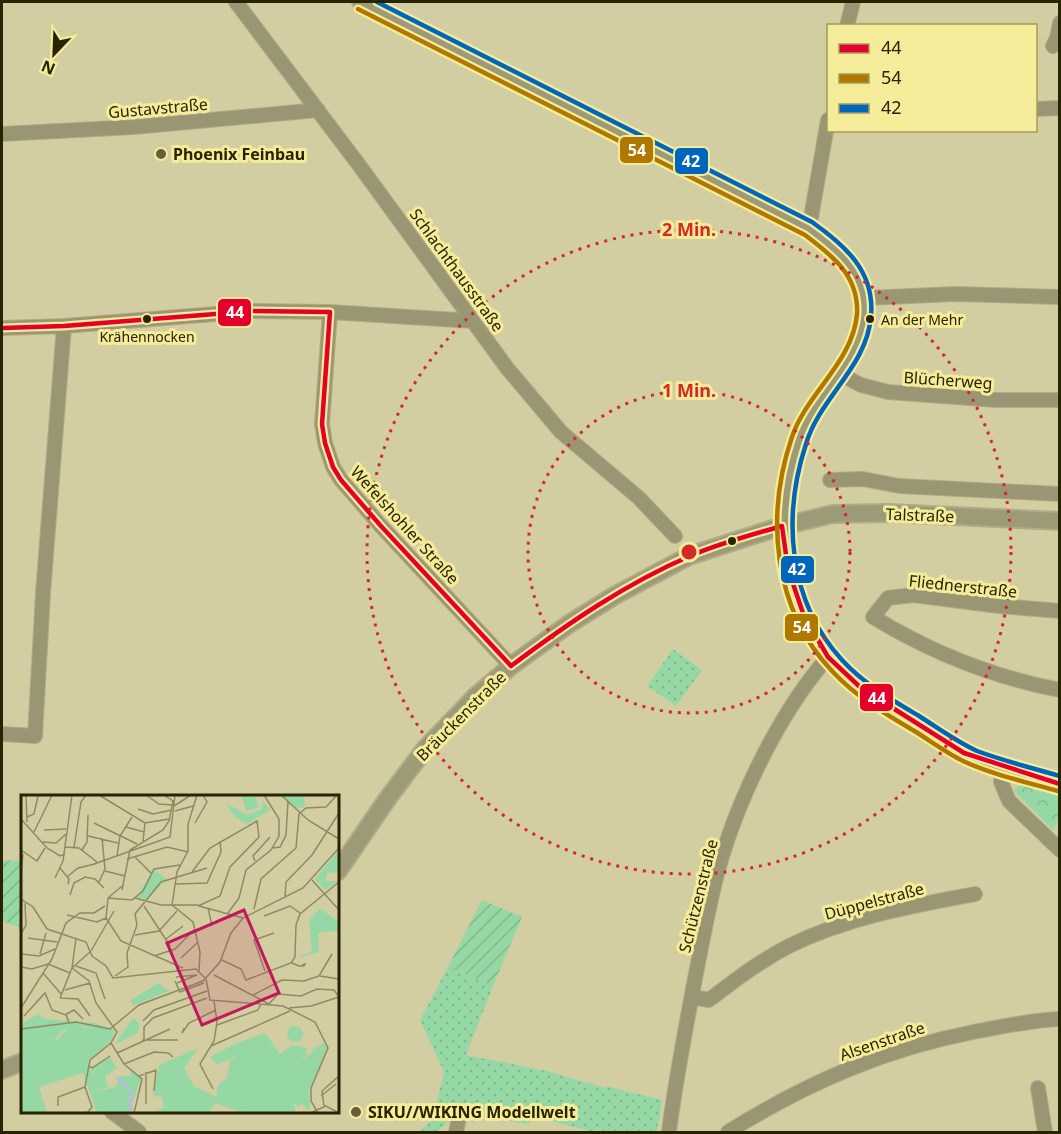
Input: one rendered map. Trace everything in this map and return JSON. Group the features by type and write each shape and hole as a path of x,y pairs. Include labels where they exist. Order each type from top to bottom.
{"main road":[{"path":"361,2 809,229 844,254 854,269 865,298 862,329 855,345 809,417 800,437 788,480 782,526 792,585 807,622 828,657 861,688 909,719 964,753 1059,784"},
{"name":"Talstraße","path":"782,526 826,515 879,513 1059,521"},
{"name":"Bräuckenstraße","path":"339,870 425,749 477,695 511,666 553,635 614,596 664,568 707,549 782,526"},
{"path":"2,1070 21,1062"}],"street":[{"name":"Schlachthausstraße","path":"236,2 507,368 561,432 639,498 675,536"},
{"path":"848,24 853,2"},
{"path":"1053,46 1057,38 1059,23"},
{"path":"1037,109 1059,108"},
{"name":"Gustavstraße","path":"2,134 134,128 318,110"},
{"path":"809,229 827,126"},
{"path":"865,298 956,294 1059,297"},
{"path":"2,328 64,326 241,312 330,312 473,321"},
{"name":"Wefelshohler Straße","path":"330,312 322,424 325,443 333,467 341,480 380,525 511,666"},
{"path":"2,734 34,736 64,326"},
{"name":"Blücherweg","path":"838,373 861,385 888,392 996,400 1059,400"},
{"name":"Talstraße","path":"830,480 863,479 899,486 1059,494"},
{"name":"Fliednerstraße","path":"1059,611 999,606 913,594 888,598 873,617 915,642 976,668 1006,678 1059,690"},
{"name":"Schützenstraße","path":"669,1132 681,1053 712,895 736,818 770,744 790,708 811,676 828,657"},
{"path":"1002,766 1001,782 1009,801 1059,850"},
{"name":"Düppelstraße","path":"692,997 709,1000 755,966 790,946 830,929 876,915 975,894"},
{"name":"Alsenstraße","path":"728,1132 792,1095 892,1052 925,1042 1001,1026 1059,1019"},
{"path":"1038,1088 1045,1132"},
{"path":"113,1113 139,1132"},
{"path":"456,1132 460,1113"}],"green space":[{"path":"673,649 702,670 676,706 647,686"},
{"path":"1024,783 1059,797 1059,819 1053,830 1013,790"},
{"path":"2,860 21,861 21,928 2,921"},
{"path":"482,900 522,917 493,986 448,967"},
{"path":"448,967 493,986 466,1055 547,1071 605,1088 606,1086 662,1100 657,1132 608,1132 595,1129 594,1132 532,1116 529,1124 448,1111 446,1125 436,1132 418,1132 432,1121 444,1072 420,1020"}],"transit line":[{"name":"42","path":"377,2 812,222 847,251 863,273 868,286 871,316 868,334 861,351 813,427 798,472 794,500 795,557 810,612 824,637 842,660 860,677 889,698 977,751 1060,776"},
{"name":"54","path":"358,9 805,235 834,259 849,278 854,289 857,314 854,331 838,363 799,421 784,467 779,498 777,529 780,560 786,591 797,619 812,646 832,671 851,689 883,712 945,751 974,766 1058,791"},
{"name":"44","path":"2,328 64,326 253,311 330,312 322,424 325,443 333,467 341,480 380,525 511,666"},
{"name":"44","path":"782,526 788,569 804,616 828,657 861,688 964,753 1060,784"},
{"name":"44","path":"511,666 575,620 642,579 701,551 782,526"}],"place":[{"name":"Phoenix Feinbau","path":"161,154"},
{"name":"Krähennocken","path":"147,319"},
{"name":"An der Mehr","path":"870,319"},
{"name":"SIKU//WIKING Modellwelt","path":"356,1112"}]}
